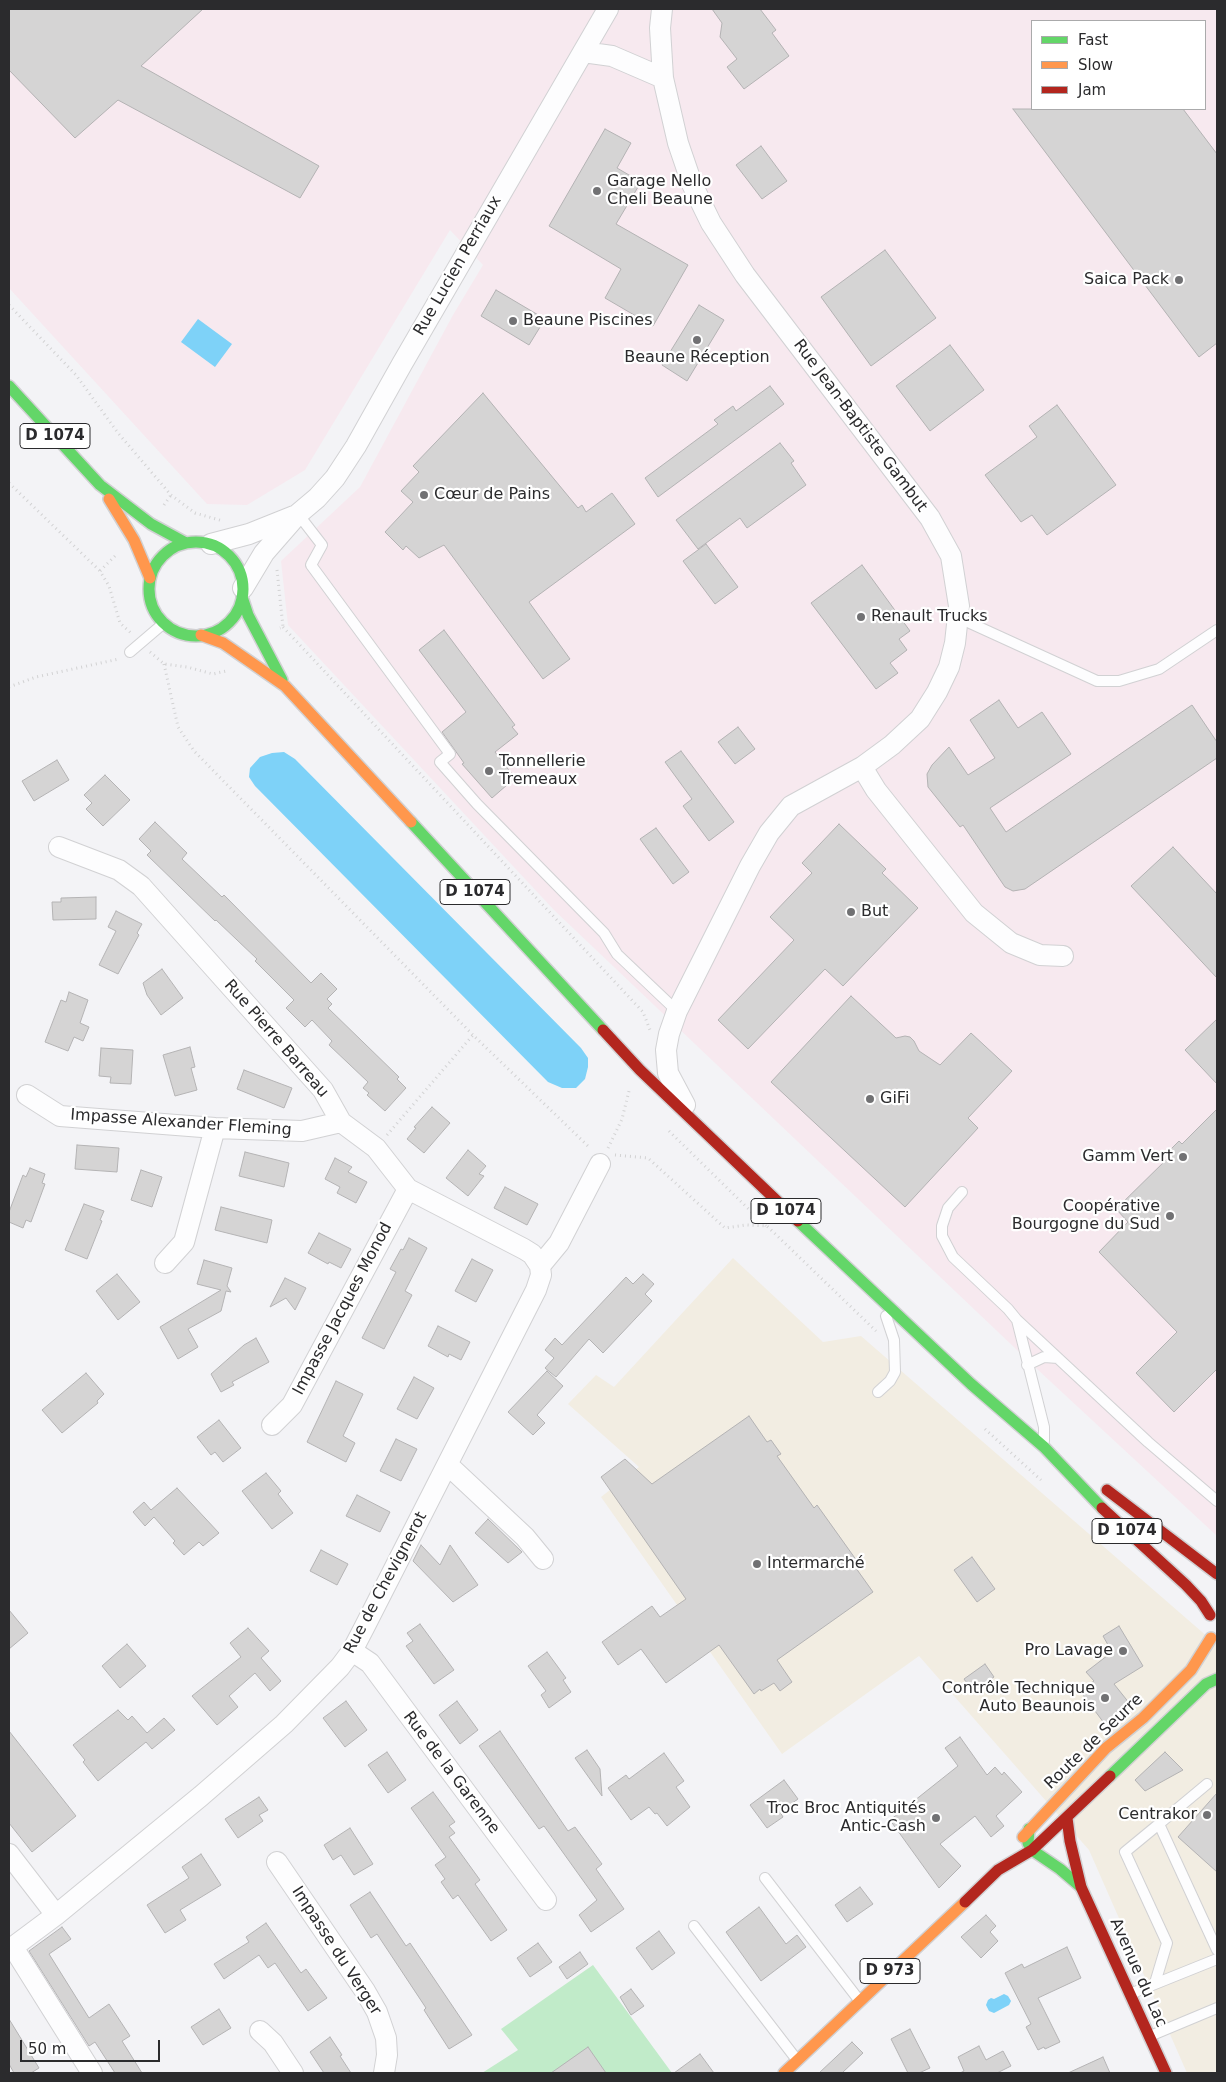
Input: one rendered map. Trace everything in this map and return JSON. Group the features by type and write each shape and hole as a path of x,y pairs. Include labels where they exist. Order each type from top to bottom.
{"main road":[{"name":"D 1074","path":"9,386 100,485 151,524 186,543"},
{"name":"D 1074","path":"100,485 134,540 150,578"},
{"path":"186,543 211,544 224,551 234,561 240,574 242,593 237,611 227,623 215,631 201,635 188,635 175,631 156,614 151,602 150,578 157,562 170,550 186,543"},
{"name":"D 1074","path":"242,593 261,639 285,686"},
{"name":"D 1074","path":"201,635 223,643 242,654 285,686 640,1070 971,1384 1044,1447 1090,1497 1186,1585 1201,1601 1210,1615"},
{"name":"D 1074","path":"1044,1447 1087,1476"},
{"name":"D 1074","path":"1100,1485 1217,1574"},
{"path":"1216,1600 1210,1615 1211,1638 1217,1651"},
{"name":"Route de Seurre","path":"784,2073 998,1870 1029,1829 1106,1748 1142,1718 1191,1670 1211,1638"},
{"name":"Route de Seurre","path":"998,1870 1032,1850 1206,1684 1217,1678"},
{"name":"Avenue du Lac","path":"1067,1818 1070,1842 1081,1887 1166,2073"},
{"path":"1029,1829 1028,1843 1032,1850"},
{"name":"Avenue du Lac","path":"1032,1850 1060,1869 1081,1887"}],"street":[{"name":"Rue Lucien Perriaux","path":"242,593 264,553 298,514 317,498 335,478 356,446 406,355 608,9"},
{"name":"Rue Jean-Baptiste Gambut","path":"662,9 660,28 662,78 678,143 692,184 711,223 745,275 930,518 951,556 959,618 949,667 933,699 920,719 892,745 862,767 791,806 769,833 750,866 677,1011 669,1034 666,1061 672,1082 694,1123"},
{"path":"583,52 612,56 662,78"},
{"name":"Rue Lucien Perriaux","path":"211,544 249,534 298,514"},
{"path":"862,767 876,790 974,913 1011,943 1040,955 1063,956"},
{"name":"Rue Pierre Barreau","path":"59,847 119,870 141,886 324,1090 341,1122 376,1148 408,1189 524,1249 532,1254 540,1266"},
{"name":"Impasse Alexander Fleming","path":"27,1094 60,1116 215,1128 302,1131 341,1122"},
{"path":"165,1263 184,1242 215,1128"},
{"path":"540,1266 559,1243 602,1160"},
{"name":"Impasse Jacques Monod","path":"272,1425 292,1405 408,1189"},
{"name":"Rue de Chevignerot","path":"11,1949 56,1915 202,1796 284,1724 327,1682 352,1651 536,1290 541,1275 540,1266"},
{"path":"448,1465 526,1537 543,1559"},
{"name":"Rue de la Garenne","path":"352,1651 370,1663 546,1900"},
{"path":"9,1854 56,1915"},
{"name":"Impasse du Verger","path":"277,1862 366,1991 377,2012 386,2038 387,2055 384,2073"},
{"path":"11,1949 92,2073"},
{"path":"260,2032 273,2043 293,2073"}],"lane":[{"path":"298,514 322,546 311,565 450,754 440,762 477,804 604,933 617,954 677,1011"},
{"path":"959,618 1097,681 1119,681 1159,669 1217,630"},
{"path":"130,652 142,644 164,623"},
{"path":"962,1192 948,1208 944,1217 942,1236 953,1257 1008,1309 1017,1320 1148,1442 1217,1502"},
{"path":"878,1392 890,1381 895,1372 894,1340 879,1298"},
{"path":"1017,1320 1044,1427 1044,1447"},
{"path":"1027,1365 1044,1357 1058,1358"},
{"path":"1155,1983 1167,1943 1125,1852 1206,1784"},
{"path":"1158,1824 1217,1950"},
{"path":"765,1878 860,2001"},
{"path":"694,1926 797,2061"},
{"path":"1130,1994 1217,1958"},
{"path":"1149,2036 1217,2008"}],"path":[{"path":"9,305 76,375 118,433 171,495 195,513 244,526 249,534"},
{"path":"9,483 100,571 109,586 120,623 164,664 187,667 214,674 224,672 234,666 242,654"},
{"path":"151,524 171,495"},
{"path":"100,571 127,544 134,540"},
{"path":"264,553 274,560 277,570 282,626 643,1012 651,1039"},
{"path":"261,639 282,626"},
{"path":"9,687 36,677 115,661 130,652"},
{"path":"164,664 178,727 194,751 473,1035 602,1160 622,1119 632,1078 640,1070"},
{"path":"376,1148 473,1035"}],"shaded area":[{"path":"9,9 1217,9 1217,1536 1037,1369 554,910 288,625 281,561 360,487 453,315 483,265 450,230 305,470 247,505 207,504 9,288"},
{"path":"733,1258 823,1342 861,1336 1217,1645 1217,2073 1187,2073 1089,1850 919,1656 782,1754 601,1497 639,1467 568,1404 596,1375 614,1387"}],"green space":[{"path":"593,1965 672,2073 482,2073 518,2050 501,2029"}],"water":[{"path":"198,319 232,344 215,367 181,342"},
{"path":"284,752 295,759 581,1048 588,1058 588,1067 585,1079 576,1088 562,1088 548,1082 255,786 249,777 250,768 260,757"},
{"path":"1004,1994 1011,2001 1009,2005 994,2013 989,2011 986,2005 988,2000"}],"building":[{"path":"9,9 203,9 141,66 319,166 300,198 118,100 75,138 9,70"},
{"path":"712,9 760,9 776,30 772,33 789,56 744,89 727,67 737,59 720,37 722,23"},
{"name":"Saica Pack","path":"1013,109 1184,110 1217,154 1217,343 1199,357"},
{"path":"605,129 631,143 617,168 641,182 616,224 688,265 653,326 605,298 621,269 549,226"},
{"path":"761,146 787,181 762,199 736,165"},
{"path":"885,250 936,318 871,366 821,297"},
{"path":"496,290 545,319 529,345 481,316"},
{"path":"699,305 724,320 687,381 662,365"},
{"path":"950,345 984,390 930,431 896,386"},
{"path":"770,386 784,404 658,497 645,478 718,424 714,420 733,406 736,411"},
{"path":"483,393 578,508 582,505 586,512 612,493 635,524 529,602 570,659 543,679 444,545 419,558 406,546 403,550 385,532 413,502 401,491 419,472 413,466"},
{"path":"1057,405 1116,485 1047,535 1032,515 1021,522 985,475 1037,437 1029,426"},
{"path":"780,443 794,461 791,463 806,485 747,528 740,518 698,549 676,520"},
{"path":"706,544 738,587 715,604 683,561"},
{"name":"Renault Trucks","path":"862,565 910,631 899,639 907,650 890,663 898,673 876,689 811,603"},
{"path":"444,630 515,725 512,727 518,734 495,752 515,778 492,798 462,764 464,763 442,732 466,712 419,650"},
{"path":"999,700 1018,728 1042,712 1071,754 990,808 1006,832 1192,705 1217,742 1217,758 1025,889 1013,891 1005,887 963,825 960,827 928,787 927,774 932,765 949,747 968,775 995,758 970,720"},
{"path":"738,727 755,749 735,764 718,742"},
{"path":"681,751 734,822 709,841 683,806 692,799 665,762"},
{"path":"57,760 69,780 34,801 22,781"},
{"path":"105,775 130,800 103,826 86,809 92,803 84,795"},
{"path":"155,822 187,853 182,859 222,897 224,895 311,983 321,973 337,989 327,999 332,1004 328,1008 399,1077 397,1079 406,1088 385,1111 367,1095 369,1093 363,1088 368,1082 329,1045 332,1041 312,1020 305,1027 286,1008 294,1000 255,961 257,959 147,855 151,851 139,839"},
{"path":"839,824 886,869 882,873 918,908 843,986 825,969 748,1049 718,1020 794,940 770,917 812,873 802,863"},
{"path":"656,828 689,872 673,884 640,839"},
{"path":"1173,847 1217,894 1217,978 1131,886"},
{"path":"96,897 96,919 53,920 52,902 61,902 61,898"},
{"path":"116,911 142,924 137,933 139,935 118,974 99,965 116,931 108,927"},
{"path":"162,969 183,998 161,1015 147,995 143,983"},
{"path":"69,992 88,1000 80,1023 89,1027 83,1041 74,1037 68,1051 45,1042 61,1000 66,1002"},
{"name":"GiFi","path":"851,996 896,1038 910,1037 919,1051 940,1065 971,1033 1012,1071 968,1118 978,1128 905,1207 771,1082"},
{"path":"1217,1019 1217,1084 1185,1050"},
{"path":"190,1047 195,1067 191,1068 197,1090 175,1096 163,1055"},
{"path":"101,1048 133,1050 131,1084 110,1083 111,1077 99,1076"},
{"path":"244,1070 292,1088 284,1108 237,1089"},
{"path":"432,1107 450,1123 424,1153 407,1139 416,1128 414,1127"},
{"name":"Coopérative Bourgogne du Sud","path":"1217,1109 1217,1369 1174,1412 1136,1373 1177,1332 1099,1252 1128,1222 1116,1209 1169,1157 1166,1154 1179,1141 1182,1144"},
{"path":"77,1145 119,1148 117,1172 75,1169"},
{"path":"468,1150 486,1166 479,1174 484,1176 468,1196 446,1178"},
{"path":"245,1152 289,1163 284,1187 239,1176"},
{"path":"335,1158 352,1167 348,1172 367,1182 356,1203 337,1193 340,1187 325,1179"},
{"path":"30,1168 45,1174 42,1183 45,1184 31,1222 26,1220 23,1228 9,1222 9,1212 23,1175 26,1177"},
{"path":"141,1170 162,1177 152,1207 131,1200"},
{"path":"505,1187 538,1204 527,1225 494,1208"},
{"path":"84,1204 104,1211 87,1259 65,1250"},
{"path":"221,1207 272,1220 267,1243 215,1230"},
{"path":"319,1233 351,1249 341,1268 329,1262 328,1264 308,1253"},
{"path":"409,1238 427,1248 405,1291 412,1295 384,1349 362,1338 396,1272 390,1269"},
{"path":"472,1259 493,1270 476,1302 455,1291"},
{"path":"204,1260 232,1268 227,1286 231,1292 226,1291 221,1311 188,1329 198,1347 178,1359 160,1327 221,1290 197,1284"},
{"path":"117,1274 140,1302 118,1320 96,1291"},
{"path":"643,1274 654,1284 645,1294 652,1301 603,1353 589,1339 556,1377 545,1368 554,1358 545,1350 555,1338 562,1345 626,1277 633,1284"},
{"path":"285,1278 306,1288 295,1310 286,1298 270,1307"},
{"path":"438,1326 470,1342 461,1360 449,1354 448,1357 428,1346"},
{"path":"256,1338 269,1362 232,1382 234,1385 221,1392 211,1374 244,1345"},
{"path":"547,1371 563,1386 537,1415 545,1423 533,1435 508,1412"},
{"path":"86,1373 104,1394 97,1401 98,1403 62,1433 42,1410"},
{"path":"414,1377 434,1388 417,1419 397,1409"},
{"path":"336,1381 363,1394 343,1436 355,1443 346,1462 307,1442"},
{"name":"Intermarché","path":"749,1416 767,1442 771,1440 781,1454 777,1456 814,1508 817,1505 857,1561 853,1564 873,1592 777,1660 792,1682 780,1691 774,1683 754,1694 719,1645 666,1683 641,1649 618,1665 602,1642 652,1606 660,1617 686,1599 601,1477 625,1459 652,1484"},
{"path":"219,1420 241,1448 223,1462 215,1452 211,1455 197,1437"},
{"path":"396,1439 417,1449 401,1481 380,1471"},
{"path":"266,1473 281,1491 278,1494 293,1513 272,1529 242,1491"},
{"path":"177,1488 219,1533 203,1546 199,1542 184,1555 173,1543 175,1541 154,1517 145,1526 133,1512 144,1502 151,1510"},
{"path":"357,1495 390,1512 380,1532 346,1516"},
{"path":"488,1519 522,1552 508,1563 475,1533"},
{"path":"421,1545 440,1565 450,1545 478,1585 453,1602 413,1561"},
{"path":"321,1550 348,1564 337,1585 310,1571"},
{"path":"972,1557 995,1589 977,1602 954,1570"},
{"path":"9,1610 28,1633 9,1649"},
{"path":"420,1624 454,1670 434,1684 406,1646 413,1641 407,1633"},
{"path":"1119,1626 1143,1666 1114,1684 1130,1704 1107,1727 1080,1691 1094,1681 1086,1672 1112,1652 1103,1636"},
{"path":"248,1628 269,1651 261,1658 281,1681 270,1691 255,1673 229,1696 238,1707 217,1725 192,1696 241,1657 230,1643"},
{"path":"127,1644 146,1666 120,1688 102,1666"},
{"path":"547,1652 566,1678 563,1680 571,1692 549,1708 541,1695 546,1691 528,1666"},
{"path":"985,1664 994,1677 973,1692 964,1679"},
{"path":"346,1701 367,1730 345,1747 323,1718"},
{"path":"457,1701 478,1730 460,1744 439,1715"},
{"path":"118,1710 128,1720 132,1716 147,1733 164,1718 175,1730 152,1749 146,1742 98,1781 73,1745"},
{"path":"9,1731 76,1816 32,1852 9,1823"},
{"path":"500,1731 568,1831 575,1827 602,1864 596,1869 624,1909 591,1932 579,1915 597,1900 544,1826 539,1829 479,1746"},
{"path":"960,1737 987,1775 995,1767 1002,1775 1004,1772 1022,1792 996,1816 1004,1826 991,1837 975,1816 940,1844 961,1866 939,1888 890,1820 958,1766 945,1748"},
{"path":"587,1750 600,1769 602,1796 575,1758"},
{"path":"387,1752 406,1780 388,1793 368,1765"},
{"path":"1165,1752 1183,1770 1145,1791 1135,1780"},
{"path":"664,1753 684,1781 676,1787 690,1807 667,1826 657,1813 655,1814 649,1807 631,1820 608,1788 626,1775 629,1779"},
{"path":"784,1780 798,1799 780,1812 783,1817 767,1828 750,1805"},
{"path":"433,1792 455,1822 449,1826 455,1833 449,1837 480,1880 475,1884 507,1930 491,1941 458,1895 453,1899 441,1882 445,1879 435,1865 446,1857 411,1808"},
{"name":"Centrakor","path":"1217,1793 1217,1872 1178,1837"},
{"path":"259,1797 268,1810 259,1815 263,1821 238,1838 225,1819"},
{"path":"350,1828 373,1864 354,1875 341,1855 333,1860 324,1845"},
{"path":"201,1854 221,1885 180,1910 186,1920 165,1933 147,1905 189,1878 182,1867"},
{"path":"860,1887 873,1904 847,1922 835,1905"},
{"path":"370,1892 406,1946 410,1943 472,2035 449,2049 424,2010 426,2008 377,1934 371,1938 350,1905"},
{"path":"759,1907 786,1944 797,1935 806,1947 761,1981 726,1932"},
{"path":"986,1915 996,1926 990,1932 998,1941 981,1958 961,1937"},
{"path":"266,1923 301,1973 306,1969 327,1998 308,2011 275,1963 268,1968 259,1955 224,1979 214,1964 249,1942 246,1937"},
{"path":"62,1927 71,1939 49,1954 89,2018 109,2004 130,2036 122,2041 142,2073 115,2073 95,2042 89,2046 29,1951"},
{"path":"659,1931 675,1953 652,1970 636,1948"},
{"path":"538,1943 552,1962 530,1977 517,1958"},
{"path":"1067,1947 1081,1978 1038,1998 1060,2042 1038,2050 1026,2027 1031,2024 1005,1973 1022,1964 1024,1968"},
{"path":"580,1952 588,1964 567,1979 559,1967"},
{"path":"631,1989 644,2006 631,2015 620,1997"},
{"path":"219,2009 231,2028 203,2045 191,2027"},
{"path":"9,2019 39,2068 31,2073 14,2073 9,2064"},
{"path":"910,2029 930,2068 919,2073 908,2073 891,2039"},
{"path":"330,2037 351,2073 324,2073 310,2052"},
{"path":"852,2042 863,2053 842,2073 819,2073"},
{"path":"979,2046 986,2060 1003,2051 1011,2066 997,2073 960,2073 964,2071 958,2057"},
{"path":"588,2047 606,2073 551,2073"},
{"path":"700,2054 714,2073 674,2073"},
{"path":"1103,2057 1110,2073 1068,2073"}],"traffic: fast":[{"path":"9,386 100,485 151,524 186,543"},
{"path":"196,542 214,546 229,556 239,571 243,589 239,607 229,622 214,632 196,636 178,632 163,622 153,607 149,589 153,571 163,556 178,546 196,542"},
{"path":"242,597 248,615 282,680"},
{"path":"411,822 603,1030"},
{"path":"798,1221 971,1384 1044,1447 1102,1508"},
{"path":"1110,1776 1206,1684 1217,1679"},
{"path":"1029,1829 1028,1843 1032,1850 1060,1869 1081,1887"}],"traffic: slow":[{"path":"109,499 134,540 150,578"},
{"path":"201,635 223,643 285,686 411,822"},
{"path":"1023,1837 1106,1748 1143,1718 1191,1670 1211,1638"},
{"path":"784,2073 965,1902"}],"traffic: jam":[{"path":"603,1030 640,1070 798,1221"},
{"path":"1107,1490 1217,1574"},
{"path":"1102,1508 1186,1585 1201,1601 1210,1615"},
{"path":"965,1902 998,1870 1032,1850 1110,1776"},
{"path":"1067,1818 1070,1841 1081,1887 1166,2073"}],"place":[{"name":"Garage Nello Cheli Beaune","path":"597,191"},
{"name":"Saica Pack","path":"1179,280"},
{"name":"Beaune Piscines","path":"513,321"},
{"name":"Beaune Réception","path":"697,340"},
{"name":"Cœur de Pains","path":"424,495"},
{"name":"Renault Trucks","path":"861,617"},
{"name":"Tonnellerie Tremeaux","path":"489,771"},
{"name":"But","path":"851,912"},
{"name":"GiFi","path":"870,1099"},
{"name":"Gamm Vert","path":"1183,1157"},
{"name":"Coopérative Bourgogne du Sud","path":"1170,1216"},
{"name":"Intermarché","path":"757,1564"},
{"name":"Pro Lavage","path":"1123,1651"},
{"name":"Contrôle Technique Auto Beaunois","path":"1105,1698"},
{"name":"Centrakor","path":"1207,1815"},
{"name":"Troc Broc Antiquités Antic-Cash","path":"936,1818"}]}
